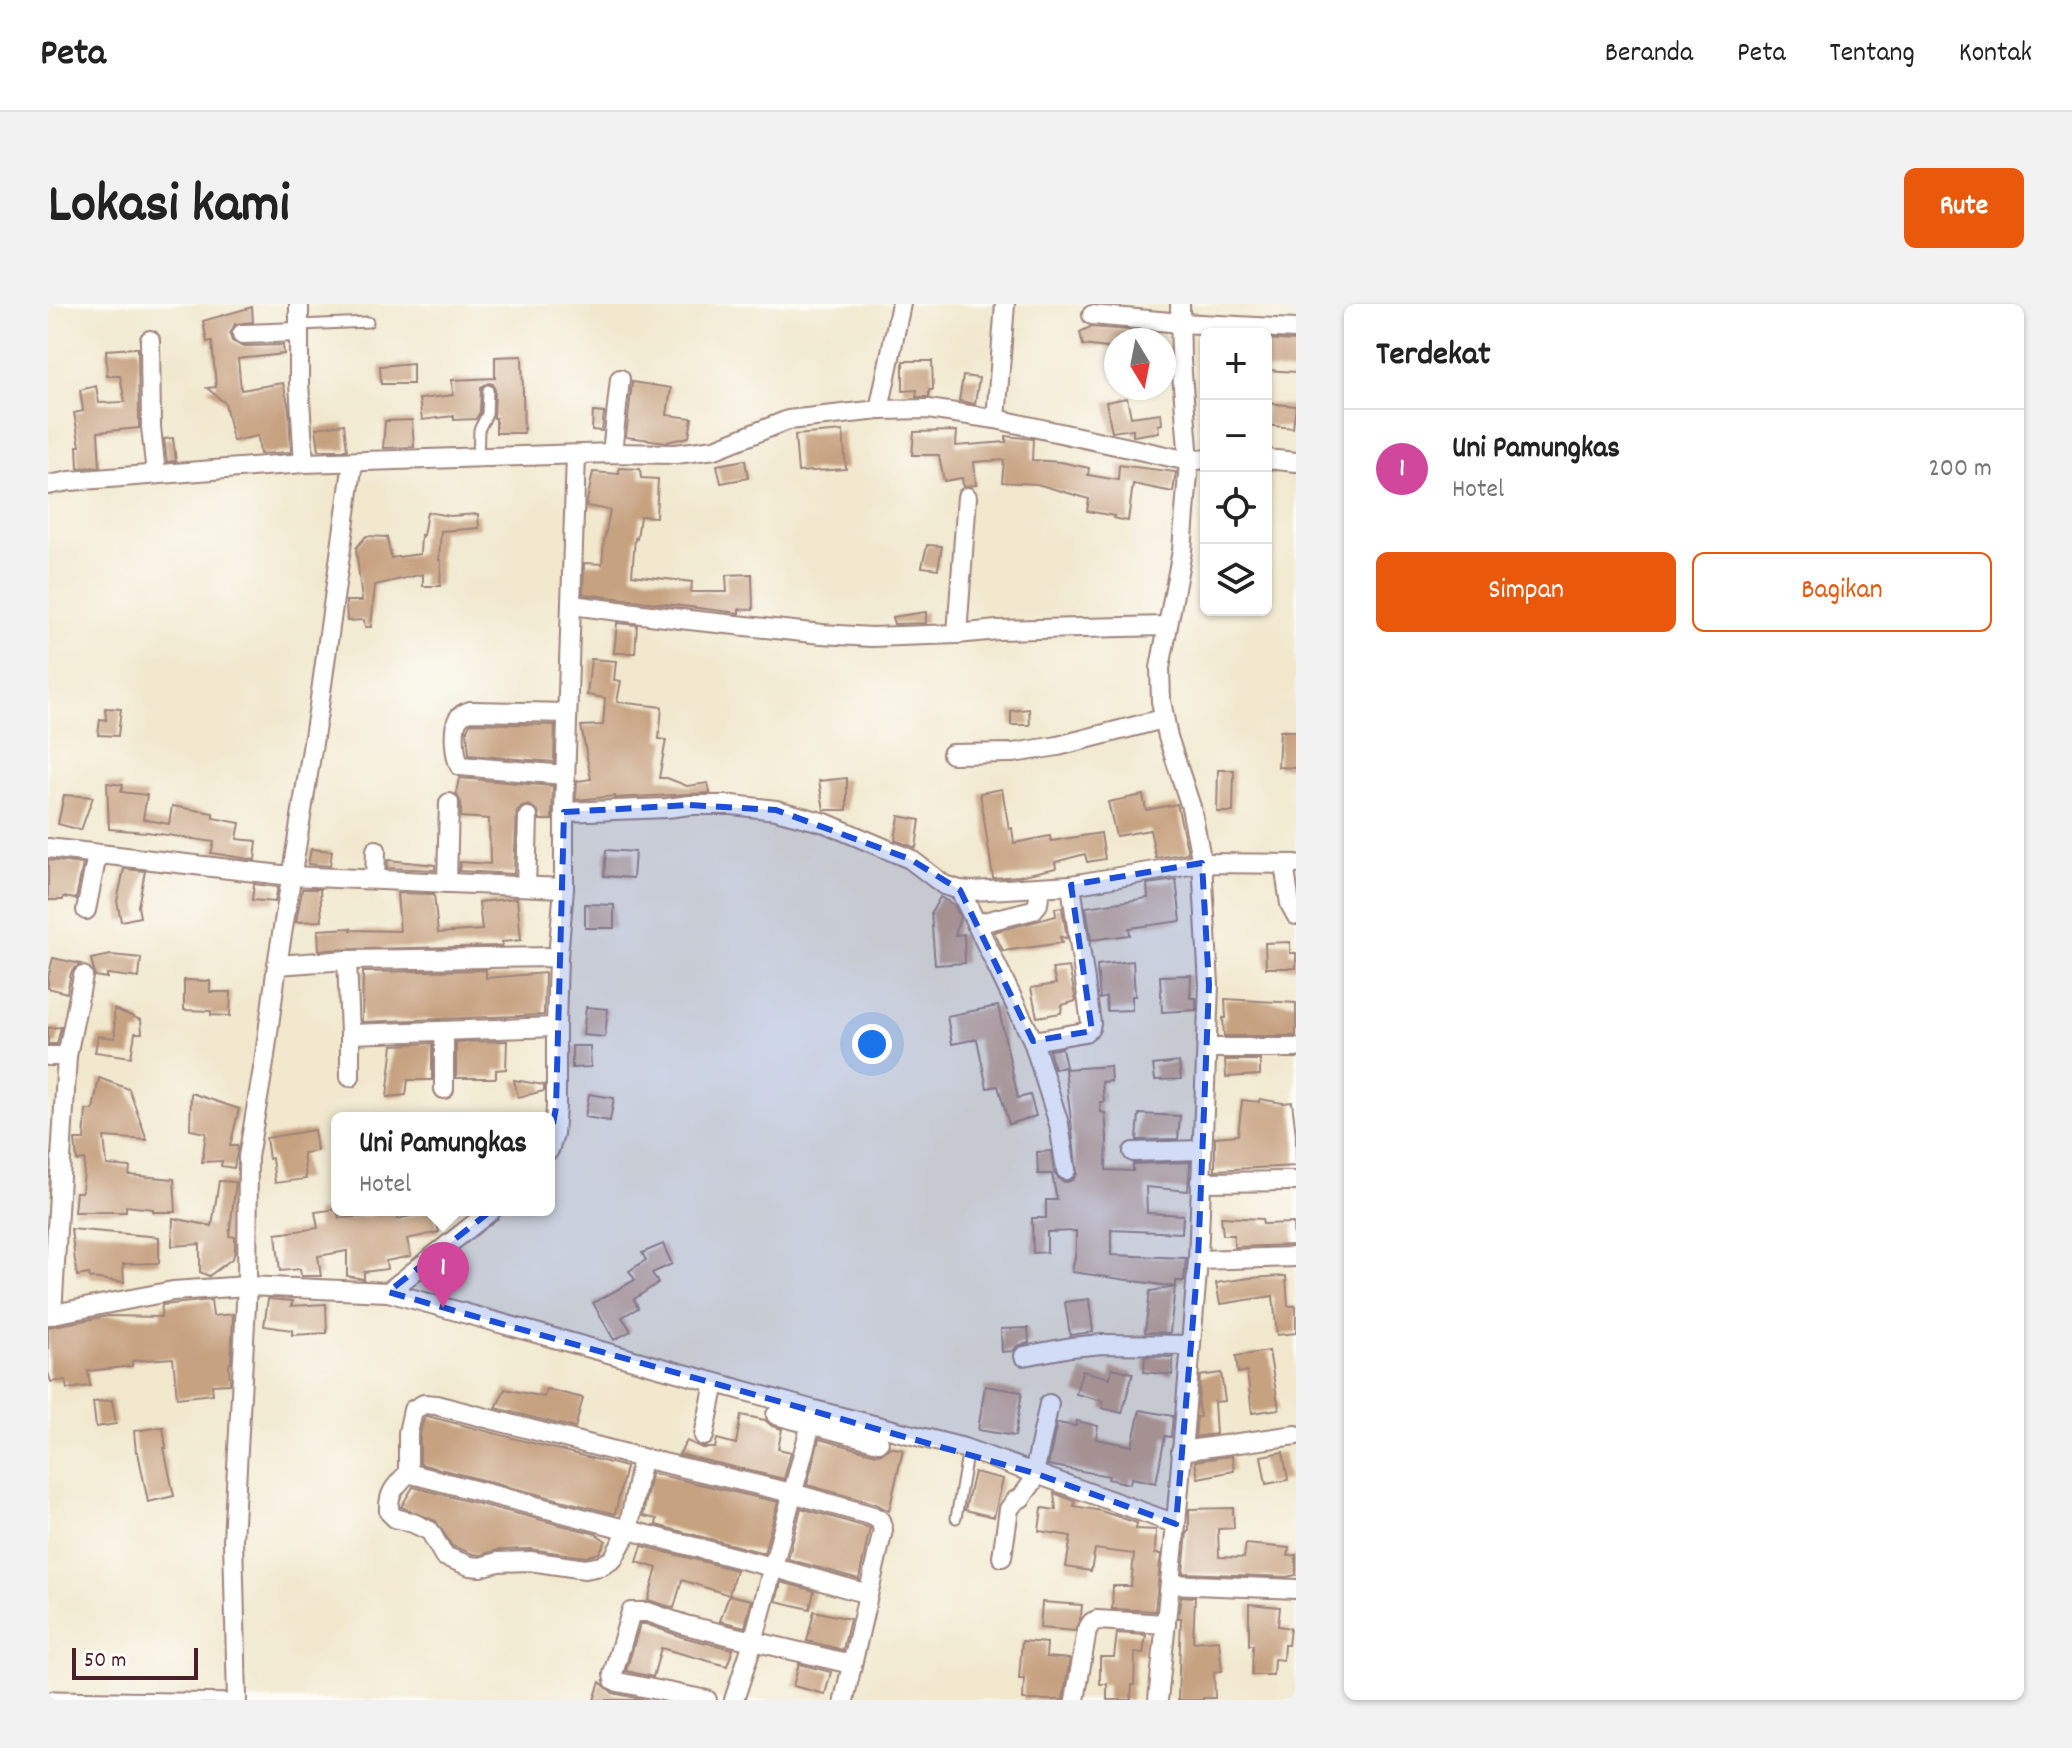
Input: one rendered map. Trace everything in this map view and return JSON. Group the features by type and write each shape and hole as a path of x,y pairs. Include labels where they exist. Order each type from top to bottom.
{"street":[{"path":"299,304 304,463"},
{"path":"879,410 901,304"},
{"path":"996,419 1005,304"},
{"path":"1158,1700 1198,1260 1209,985 1202,863 1191,807 1163,719 1160,668 1198,460 1181,361 1181,313"},
{"path":"1092,315 1181,313 1296,329"},
{"path":"242,334 298,329"},
{"path":"150,340 151,427 156,474"},
{"path":"612,453 620,379"},
{"path":"48,485 304,463 612,453 676,454 715,449 788,420 879,410 928,409 996,419 1198,460"},
{"path":"555,1120 576,455"},
{"path":"1272,460 1296,462"},
{"path":"237,1699 233,1540 247,1286 248,1157 319,706 353,462"},
{"path":"957,634 967,497"},
{"path":"572,605 822,634 900,637 997,630 1167,626"},
{"path":"565,775 460,766 455,742 457,721 470,711 567,713"},
{"path":"952,754 1013,753 1058,746 1163,719"},
{"path":"447,883 449,803"},
{"path":"564,812 690,805 732,805 776,810 825,823 910,859 944,885 972,891 1071,885 1202,863 1290,864 1290,904 1296,915"},
{"path":"526,886 528,817"},
{"path":"48,848 290,876 564,888"},
{"path":"375,879 376,850"},
{"path":"86,910 97,855"},
{"path":"1033,1041 1085,1032 1090,1028 1071,885"},
{"path":"976,924 1033,910 1038,904 1040,887"},
{"path":"960,890 1033,1041 1059,1124 1066,1170"},
{"path":"277,965 347,960 558,957"},
{"path":"347,960 350,1077"},
{"path":"83,976 57,1056 50,1315 173,1291 247,1286 388,1292 814,1410 968,1449 1176,1524"},
{"path":"350,1034 556,1027"},
{"path":"444,1031 444,1089"},
{"path":"1207,1048 1296,1048"},
{"path":"1133,1152 1201,1150"},
{"path":"1200,1182 1296,1181"},
{"path":"388,1292 484,1216"},
{"path":"1198,1260 1296,1257"},
{"path":"1024,1356 1103,1344 1190,1345"},
{"path":"704,1436 715,1383"},
{"path":"642,1458 628,1531 613,1559 601,1566 585,1569 530,1561 498,1562 481,1567 462,1564 444,1556 430,1531 395,1518 389,1512 392,1490 408,1473 408,1433 413,1410 424,1404 792,1493 880,1520 883,1530 844,1700"},
{"path":"1002,1557 1009,1509 1032,1483 1049,1404"},
{"path":"776,1415 879,1442"},
{"path":"734,1700 753,1642 811,1424"},
{"path":"1181,1451 1296,1435"},
{"path":"408,1473 868,1594"},
{"path":"1170,1584 1296,1589"},
{"path":"707,1700 614,1680 613,1674 631,1612 648,1612 685,1625 851,1664"},
{"path":"1075,1700 1087,1630 1092,1622 1166,1624"}],"lane":[{"path":"298,329 368,322"},
{"path":"478,458 479,430 487,414 488,390"},
{"path":"956,1518 968,1449"},
{"path":"48,1699 53,1696 237,1699"}],"highlighted area":[{"path":"690,805 776,810 910,859 960,890 1033,1041 1092,1031 1071,885 1202,863 1209,985 1198,1260 1176,1524 1034,1473 388,1292 516,1191 548,1154 556,1107 564,812"}],"building":[{"path":"252,307 253,322 235,324 230,334 232,341 242,346 283,345 284,354 238,359 241,390 283,383 289,408 291,452 260,454 258,436 233,441 225,403 207,388 216,387 212,341 207,342 203,321"},
{"path":"1090,327 1104,328 1104,348 1083,345 1080,332"},
{"path":"1272,339 1296,341 1296,372 1272,370"},
{"path":"138,348 139,428 98,432 100,467 78,468 77,446 80,446 74,413 83,411 80,390 96,386 99,403 125,402 120,376 107,376 106,350"},
{"path":"522,356 524,433 496,433 495,390 489,383 481,387 480,412 476,419 454,420 454,416 422,420 419,399 453,395 452,380 495,378 495,357"},
{"path":"903,361 932,361 933,390 929,390 929,397 916,397 917,390 903,391"},
{"path":"413,363 413,384 381,384 380,366"},
{"path":"963,376 979,378 975,404 959,401"},
{"path":"632,382 671,388 667,415 692,418 689,437 667,442 626,437"},
{"path":"1127,400 1131,417 1161,413 1159,432 1133,436 1133,429 1112,432 1106,402"},
{"path":"1272,404 1296,406 1293,428 1272,426"},
{"path":"593,412 604,413 602,431 592,430"},
{"path":"412,420 414,447 383,448 385,421"},
{"path":"344,424 347,450 319,450 316,428"},
{"path":"843,431 846,469 798,472 795,435"},
{"path":"957,431 956,446 1006,442 1006,436 1033,439 1032,460 1089,468 1088,475 1118,480 1119,465 1176,472 1173,492 1133,484 1128,521 1087,511 1089,499 1037,484 1002,482 1004,460 974,462 976,485 963,486 962,478 944,481 939,455 912,455 914,432"},
{"path":"173,438 176,461 167,462 164,439"},
{"path":"745,460 748,478 721,483 717,465"},
{"path":"619,468 640,469 641,478 658,479 656,517 640,516 632,575 692,582 691,592 727,592 726,575 752,574 753,610 739,609 739,613 583,594 584,563 602,564 610,510 586,506 593,472 619,474"},
{"path":"427,512 450,516 478,514 479,528 441,531 440,586 423,586 423,574 375,585 371,627 365,627 364,620 347,621 346,601 362,601 356,548 366,536 387,537 391,558 420,554"},
{"path":"927,545 942,546 938,569 922,567"},
{"path":"926,612 926,623 894,624 892,617"},
{"path":"617,623 637,625 635,653 614,653"},
{"path":"591,659 616,661 614,680 621,681 617,702 662,707 659,739 666,740 659,778 687,786 708,783 710,793 576,800 577,781 591,779 581,726 603,725 605,698 587,695"},
{"path":"105,708 121,709 118,736 98,735 100,719 106,720"},
{"path":"1029,709 1030,725 1011,725 1011,711"},
{"path":"472,723 555,725 554,762 469,755 467,731"},
{"path":"1280,731 1296,731 1296,768 1278,767"},
{"path":"1218,770 1234,770 1233,812 1217,812"},
{"path":"459,778 553,786 552,820 540,820 538,811 529,805 517,811 514,874 459,871 460,862 490,864 489,819 461,817 461,803 456,793"},
{"path":"847,778 847,810 824,810 819,781"},
{"path":"107,783 123,785 121,792 147,795 143,819 169,824 172,806 213,813 213,818 240,823 237,839 257,841 255,860 211,853 214,842 109,829"},
{"path":"1002,789 1014,843 1050,836 1051,841 1101,833 1105,859 1087,862 1085,854 1055,862 1056,868 993,878 980,793"},
{"path":"64,795 93,797 81,830 58,824"},
{"path":"1143,795 1146,810 1177,804 1188,853 1156,858 1150,830 1116,836 1108,802"},
{"path":"899,816 920,820 916,848 895,840"},
{"path":"311,849 332,851 330,866 308,864"},
{"path":"606,850 635,852 633,878 604,876"},
{"path":"48,860 83,864 76,899 63,897 63,900 48,900"},
{"path":"388,860 435,865 435,870 387,868"},
{"path":"124,869 145,871 138,906 140,917 121,921 117,901"},
{"path":"1176,880 1181,921 1129,928 1130,935 1091,940 1086,907 1148,898 1147,884"},
{"path":"254,884 278,887 275,902 252,900"},
{"path":"302,889 320,889 322,921 296,922"},
{"path":"397,893 434,894 438,933 482,930 479,902 517,898 521,940 502,942 502,946 319,950 318,930 351,928 400,931"},
{"path":"940,897 954,905 960,917 955,935 964,934 965,963 935,965 931,913"},
{"path":"585,904 614,905 614,928 585,928"},
{"path":"1062,907 1067,938 1060,937 1062,943 1003,951 994,932 1056,916 1055,908"},
{"path":"1290,942 1290,953 1296,953 1296,968 1266,968 1265,943"},
{"path":"111,955 141,958 139,978 107,974 107,978 95,976 91,959"},
{"path":"53,958 81,964 71,973 67,993 48,988"},
{"path":"1133,961 1135,996 1132,996 1132,1010 1107,1011 1106,997 1100,999 1097,965"},
{"path":"1069,967 1076,1001 1062,1005 1061,1013 1037,1017 1031,988 1056,984 1052,969"},
{"path":"486,970 486,978 545,973 544,1015 362,1022 363,972"},
{"path":"1191,975 1190,998 1196,998 1196,1010 1162,1012 1160,976"},
{"path":"184,980 210,981 210,992 231,992 230,1016 211,1015 211,1011 184,1010"},
{"path":"1225,999 1296,1003 1296,1036 1224,1036"},
{"path":"998,1006 1018,1098 1030,1095 1036,1116 1009,1124 998,1086 987,1088 977,1039 952,1044 947,1016"},
{"path":"586,1007 608,1009 605,1037 583,1035"},
{"path":"114,1009 141,1020 142,1033 135,1033 131,1057 95,1052 98,1036 115,1038"},
{"path":"61,1027 57,1044 48,1044 48,1028"},
{"path":"507,1041 506,1069 496,1070 496,1078 456,1078 456,1042"},
{"path":"432,1043 432,1080 408,1080 406,1095 387,1097 393,1045"},
{"path":"572,1046 590,1046 591,1067 572,1068"},
{"path":"1062,1048 1066,1067 1054,1069 1049,1050"},
{"path":"1225,1060 1260,1060 1260,1075 1226,1077"},
{"path":"1179,1062 1181,1079 1155,1080 1153,1065"},
{"path":"1110,1066 1111,1081 1102,1082 1104,1102 1100,1102 1101,1112 1105,1113 1106,1170 1133,1171 1133,1164 1190,1162 1188,1191 1146,1187 1147,1213 1183,1215 1182,1233 1111,1230 1111,1255 1186,1258 1184,1281 1176,1281 1176,1287 1072,1272 1076,1231 1047,1232 1047,1252 1033,1253 1032,1218 1046,1218 1046,1200 1057,1200 1052,1174 1038,1174 1037,1152 1051,1151 1054,1173 1061,1181 1073,1180 1077,1174 1065,1069"},
{"path":"99,1078 129,1089 147,1140 104,1137 107,1165 130,1167 129,1175 174,1179 176,1212 153,1212 153,1209 126,1206 126,1212 74,1212 76,1192 82,1192 85,1160 77,1161 75,1140 84,1140 86,1110 93,1110"},
{"path":"514,1080 544,1085 544,1091 518,1097"},
{"path":"191,1093 239,1109 230,1146 238,1146 234,1168 221,1166 222,1161 202,1162 206,1133 190,1130"},
{"path":"589,1094 614,1098 610,1121 585,1117"},
{"path":"1260,1099 1292,1102 1296,1166 1215,1170 1215,1137 1238,1135 1242,1100 1259,1102"},
{"path":"1139,1114 1180,1116 1178,1139 1137,1140"},
{"path":"314,1130 317,1151 303,1153 306,1179 275,1183 266,1138"},
{"path":"219,1181 236,1182 229,1236 235,1237 235,1251 233,1258 209,1276 200,1272 200,1244 172,1246 173,1218 212,1226"},
{"path":"331,1210 331,1216 339,1218 435,1216 439,1232 407,1239 411,1256 386,1261 387,1269 364,1272 364,1279 347,1276 347,1251 318,1256 321,1276 301,1276 300,1269 280,1271 276,1234 318,1228 315,1212"},
{"path":"1221,1217 1262,1219 1263,1224 1293,1223 1294,1245 1234,1247 1234,1235 1223,1235"},
{"path":"71,1229 159,1237 159,1263 123,1264 124,1282 90,1278 89,1274 77,1276"},
{"path":"663,1244 672,1264 652,1273 658,1283 634,1299 638,1308 622,1317 631,1331 614,1340 593,1303 635,1280 629,1271 646,1260 642,1253"},
{"path":"1286,1276 1288,1306 1296,1306 1296,1333 1277,1335 1273,1296 1220,1304 1216,1283"},
{"path":"1175,1287 1170,1333 1145,1332 1150,1291"},
{"path":"268,1299 293,1301 291,1306 326,1304 327,1333 292,1335 292,1330 264,1326"},
{"path":"1089,1299 1093,1332 1070,1335 1065,1302"},
{"path":"211,1300 213,1316 233,1314 230,1384 212,1385 213,1394 177,1398 173,1358 132,1361 132,1366 88,1371 90,1386 67,1389 65,1380 51,1382 48,1372 48,1327 108,1316 161,1317 162,1305"},
{"path":"1028,1328 1029,1343 1017,1346 1013,1351 1002,1352 1001,1329"},
{"path":"1269,1351 1279,1409 1252,1413 1247,1371 1238,1373 1236,1356"},
{"path":"1145,1356 1173,1357 1172,1375 1144,1372"},
{"path":"1112,1368 1133,1373 1122,1413 1102,1408 1103,1401 1076,1394 1082,1371 1110,1378"},
{"path":"1221,1373 1225,1401 1214,1402 1216,1434 1195,1437 1197,1417 1200,1417 1200,1376"},
{"path":"985,1386 1022,1392 1015,1436 978,1430"},
{"path":"505,1389 544,1397 546,1389 583,1398 575,1428 496,1408"},
{"path":"112,1400 116,1424 96,1427 93,1402"},
{"path":"1140,1410 1173,1416 1171,1437 1165,1436 1156,1483 1131,1478 1130,1484 1108,1479 1109,1476 1048,1465 1057,1423 1076,1426 1077,1421 1098,1426 1096,1439 1132,1446"},
{"path":"741,1415 765,1420 782,1429 778,1449 791,1452 784,1479 679,1454 687,1441 702,1448 715,1448 717,1439 736,1444"},
{"path":"427,1416 626,1467 615,1514 420,1464 420,1434"},
{"path":"163,1427 174,1496 148,1502 134,1431"},
{"path":"819,1439 876,1454 890,1447 903,1450 889,1511 876,1504 807,1485"},
{"path":"1283,1452 1288,1480 1266,1484 1261,1456"},
{"path":"1232,1456 1234,1471 1198,1478 1195,1461"},
{"path":"974,1472 1003,1479 994,1517 965,1510"},
{"path":"651,1473 778,1502 764,1553 656,1525 657,1519 643,1516"},
{"path":"413,1487 596,1534 606,1541 599,1553 586,1557 530,1549 473,1554 452,1546 436,1521 401,1507"},
{"path":"1054,1493 1075,1501 1074,1506 1137,1523 1136,1529 1156,1530 1155,1554 1161,1554 1155,1611 1112,1609 1113,1586 1131,1586 1134,1554 1095,1549 1091,1571 1066,1567 1071,1536 1039,1531 1042,1508 1056,1510"},
{"path":"801,1508 870,1528 859,1579 788,1559"},
{"path":"1233,1508 1234,1528 1218,1529 1219,1557 1244,1558 1246,1544 1289,1548 1288,1556 1296,1555 1296,1575 1183,1573 1189,1509"},
{"path":"642,1546 736,1570 729,1595 682,1580 674,1608 648,1600 657,1568 637,1562"},
{"path":"781,1582 814,1591 810,1609 776,1601"},
{"path":"729,1595 752,1600 745,1627 720,1621"},
{"path":"1181,1596 1195,1597 1193,1642 1219,1640 1222,1671 1214,1672 1215,1698 1178,1700"},
{"path":"1042,1602 1082,1605 1075,1631 1040,1628"},
{"path":"1249,1604 1280,1607 1278,1626 1290,1628 1283,1660 1274,1659 1273,1675 1252,1675"},
{"path":"814,1611 850,1619 843,1650 807,1641"},
{"path":"640,1624 733,1649 727,1666 661,1648 653,1677 626,1671"},
{"path":"1117,1633 1146,1635 1143,1654 1135,1653 1131,1700 1107,1700 1107,1684 1100,1684 1100,1657 1114,1657"},
{"path":"1022,1641 1047,1643 1046,1657 1070,1659 1063,1700 1023,1700 1024,1679 1019,1679"},
{"path":"799,1664 831,1672 825,1694 793,1686"},
{"path":"600,1682 613,1693 646,1700 594,1700"}],"place":[{"name":"Uni Pamungkas","path":"443,1308"}]}
